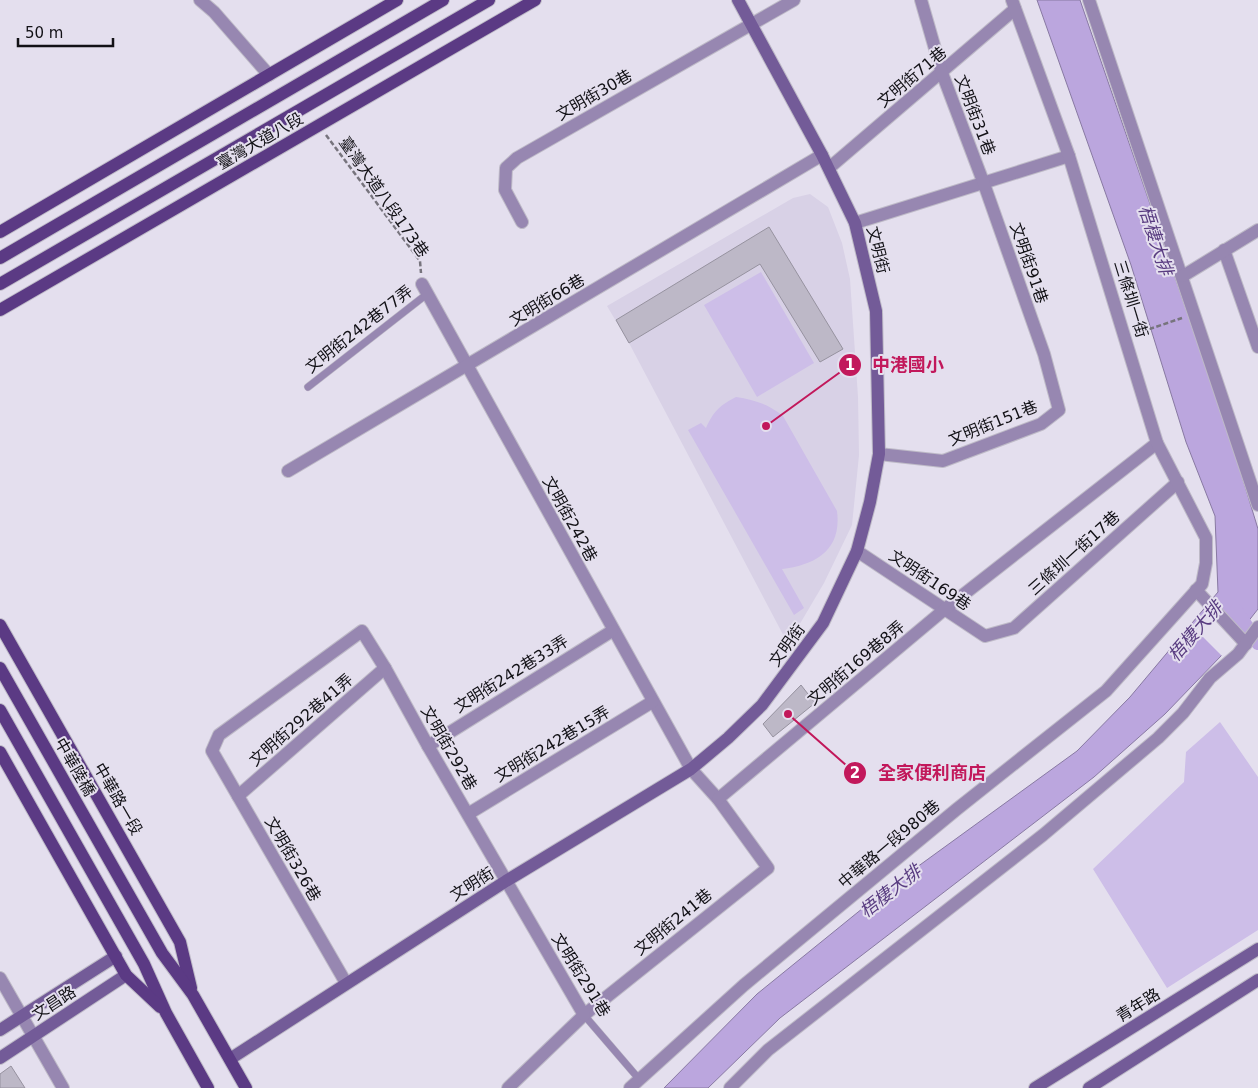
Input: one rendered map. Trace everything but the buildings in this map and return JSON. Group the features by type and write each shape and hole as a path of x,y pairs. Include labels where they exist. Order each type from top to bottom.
{"main road":[{"path":"0,232 397,0"},
{"name":"臺灣大道八段","path":"0,258 443,0"},
{"name":"臺灣大道八段","path":"0,284 489,0"},
{"name":"臺灣大道八段","path":"0,310 535,0"},
{"name":"中華路一段","path":"0,625 180,942 193,995"},
{"name":"中華陸橋","path":"0,668 122,882"},
{"path":"0,710 144,964 166,1012 208,1088"},
{"path":"0,752 126,975 166,1012"},
{"name":"中華路一段","path":"122,882 162,953 193,995 246,1088"}],"street":[{"path":"200,0 214,12 269,75"},
{"name":"文明街","path":"230,1059 506,882 690,769 728,738 762,705 790,670 823,623 857,551 870,502 879,454 876,311 855,223 829,168 738,0"},
{"path":"751,23 794,0"},
{"name":"文明街31巷","path":"921,0 942,74 984,184"},
{"path":"1089,0 1183,276 1258,505"},
{"name":"文明街71巷","path":"829,168 942,74 1013,5"},
{"name":"三條圳一街","path":"1013,5 1069,156 1157,443 1206,538 1206,563 1202,584 1187,602"},
{"name":"文明街30巷","path":"522,222 505,190 506,168 516,158 751,23"},
{"name":"文明街66巷","path":"288,472 822,155"},
{"path":"855,223 1069,156"},
{"name":"文明街91巷","path":"984,184 1044,354"},
{"path":"1183,276 1258,230"},
{"path":"1224,250 1258,347"},
{"name":"文明街242巷","path":"424,289 690,769"},
{"name":"文明街151巷","path":"879,454 943,461 1041,424 1059,410 1044,354"},
{"name":"文明街169巷8弄","path":"718,799 945,609 1157,443"},
{"name":"三條圳一街17巷","path":"985,636 1014,628 1178,482"},
{"name":"文明街169巷","path":"857,551 985,636"},
{"path":"1196,590 1246,644"},
{"name":"中華路一段980巷","path":"635,1083 744,985 949,815 1106,691 1187,602"},
{"path":"730,1088 768,1050 1043,835 1158,738 1183,713 1210,678 1246,644 1258,626"},
{"name":"文明街292巷","path":"212,751 219,735 362,631 385,668 506,882"},
{"name":"文明街242巷33弄","path":"428,746 612,631"},
{"name":"文明街292巷41弄","path":"238,796 385,668"},
{"name":"文明街242巷15弄","path":"468,814 652,702"},
{"name":"文明街326巷","path":"212,751 346,983"},
{"name":"文明街241巷","path":"508,1088 584,1015 768,868 718,799 690,769"},
{"name":"文明街291巷","path":"506,882 584,1015"},
{"name":"青年路","path":"1035,1088 1258,949"},
{"name":"文昌路","path":"0,1030 116,956"},
{"name":"文昌路","path":"0,1058 126,975"},
{"path":"0,978 63,1088"},
{"path":"1089,1088 1258,980"}],"lane":[{"name":"文明街242巷77弄","path":"308,386 424,289"},
{"name":"文明街291巷","path":"584,1015 635,1083"}],"path":[{"name":"臺灣大道八段173巷","path":"319,125 420,261 424,289"},
{"path":"1125,337 1195,314"}],"shaded area":[{"path":"810,194 828,207 842,243 850,279 858,397 859,455 852,525 824,583 788,644 629,343 607,306 793,198"},
{"path":"761,272 814,363 757,397 704,305"},
{"path":"736,397 761,403 783,416 837,511 835,536 831,545 824,553 806,564 782,569 804,608 794,615 688,430 701,423 706,428 718,409"},
{"path":"1220,722 1258,777 1258,930 1167,988 1093,869 1184,782 1186,752"}],"water":[{"name":"梧棲大排","path":"1037,0 1080,0 1231,440 1258,529 1258,609 1221,656 1165,714 1094,777 780,1018 708,1088 664,1088 757,994 884,891 1077,751 1130,697 1218,592 1215,516 1186,442 1131,265"}],"pier":[{"path":"1219,603 1220,613 1242,634 1223,657 1196,630"}],"waterway":[{"name":"梧棲大排","path":"1236,611 1258,643"}],"place":[{"name":"中港國小","path":"766,426"},
{"name":"全家便利商店","path":"788,714"}]}
